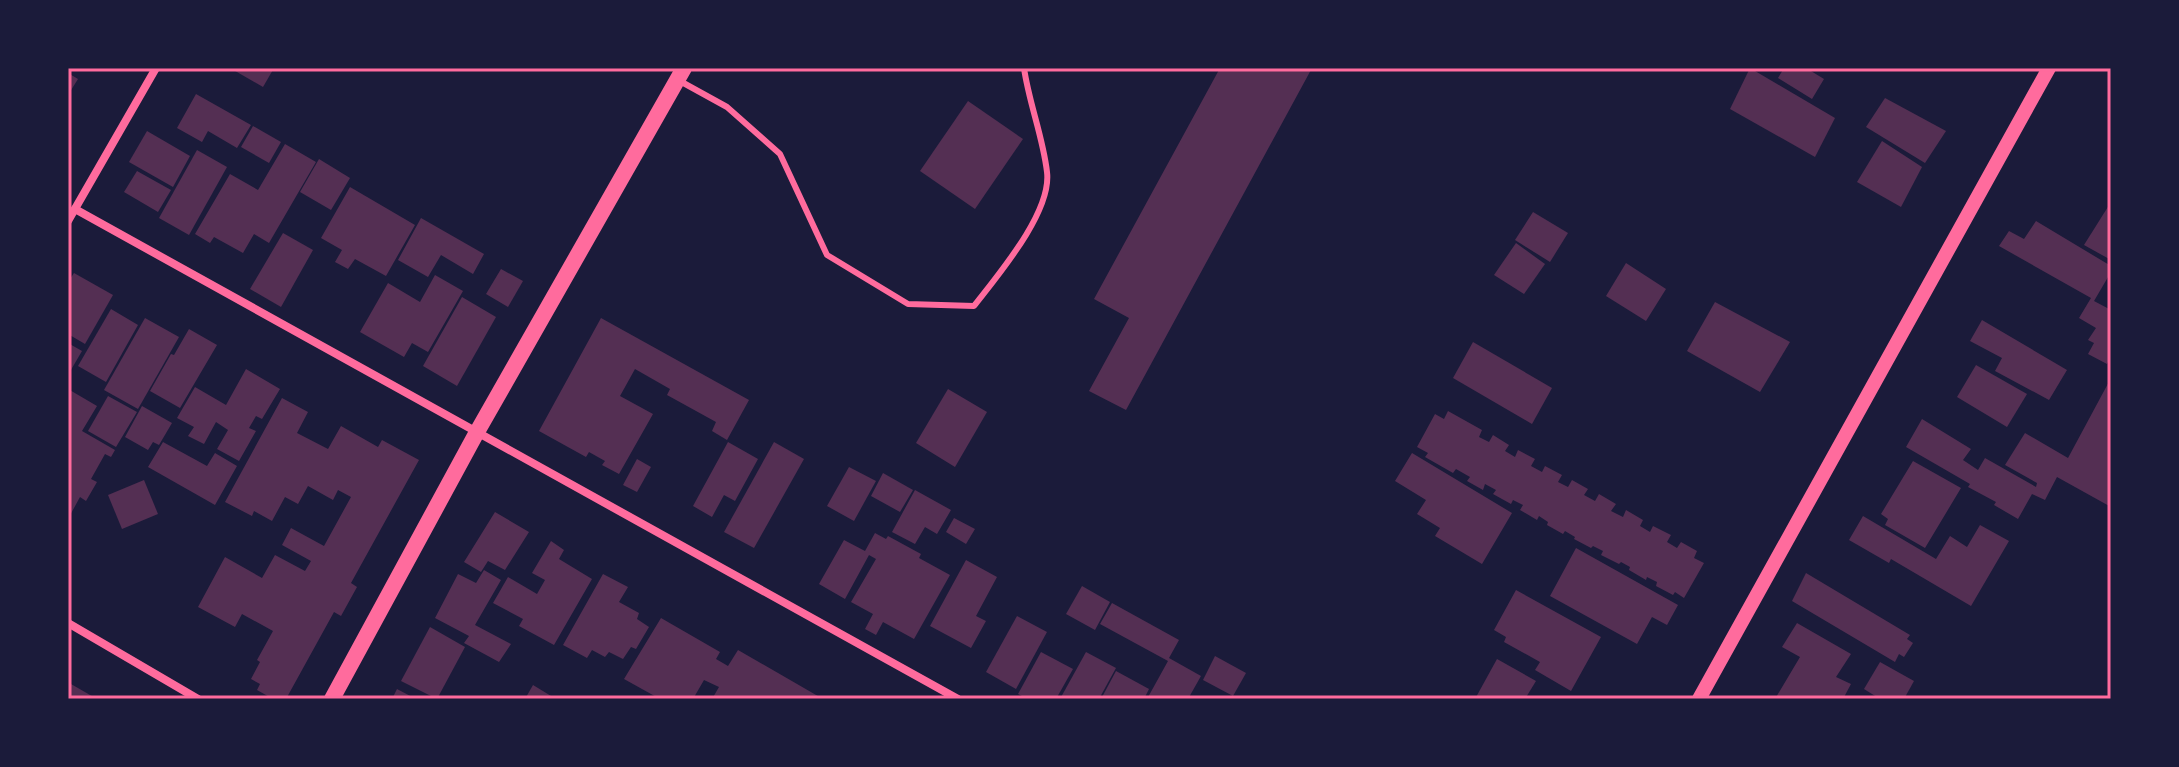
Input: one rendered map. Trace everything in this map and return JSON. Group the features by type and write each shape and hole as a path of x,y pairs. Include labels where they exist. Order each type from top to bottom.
{"main road":[{"path":"332,699 477,432 681,74"}],"street":[{"path":"68,221 156,68"},
{"path":"1699,699 2049,68"},
{"path":"75,209 958,699"},
{"path":"68,623 198,699"}],"lane":[{"path":"681,74 727,107 780,154 827,255 908,304 974,306 1019,248 1044,197 1048,174 1024,68"}],"building":[{"path":"230,68 274,68 263,87"},
{"path":"1220,68 1312,68 1126,410 1089,391 1129,318 1094,299"},
{"path":"1750,68 1835,118 1815,157 1730,109"},
{"path":"1784,68 1806,68 1824,79 1812,99 1778,78"},
{"path":"68,73 78,79 68,95"},
{"path":"196,94 251,125 237,148 208,131 202,142 177,128"},
{"path":"1885,98 1946,131 1925,163 1866,127"},
{"path":"968,101 1023,139 975,209 920,171"},
{"path":"253,126 281,142 269,163 241,147"},
{"path":"147,131 190,156 173,187 129,162"},
{"path":"1882,141 1922,167 1901,207 1857,182"},
{"path":"285,144 316,162 269,243 254,234 243,253 214,237 210,243 195,234 230,174 258,190"},
{"path":"197,150 227,167 189,235 159,218"},
{"path":"319,159 350,178 331,210 300,192"},
{"path":"137,171 171,190 158,212 124,192"},
{"path":"350,187 415,225 386,276 355,259 348,269 335,262 342,250 321,238"},
{"path":"2111,202 2111,260 2084,245"},
{"path":"1533,212 1568,233 1550,262 1515,240"},
{"path":"421,218 484,254 473,274 441,255 428,277 398,260"},
{"path":"2036,221 2111,266 2111,272 2094,301 2111,310 2111,356 2107,364 2088,354 2094,343 2088,340 2096,328 2079,318 2091,298 1999,246 2009,231 2024,239"},
{"path":"283,233 313,250 281,307 250,289"},
{"path":"1516,243 1545,264 1524,294 1494,275"},
{"path":"1626,263 1666,289 1646,321 1606,296"},
{"path":"501,269 523,281 508,307 486,294"},
{"path":"74,273 113,295 85,344 68,334 68,282"},
{"path":"435,275 463,291 428,352 412,343 404,357 360,332 388,283 420,302"},
{"path":"462,297 496,317 457,386 423,366"},
{"path":"1715,302 1790,342 1760,392 1687,351"},
{"path":"111,309 138,325 106,382 78,366"},
{"path":"145,318 179,337 138,409 104,390"},
{"path":"601,318 749,400 727,440 712,431 716,422 667,395 670,389 635,369 620,396 653,414 619,474 602,465 605,461 589,452 586,457 539,431"},
{"path":"1982,320 2067,370 2049,400 1995,371 2002,358 1970,341"},
{"path":"189,329 217,345 180,408 150,391"},
{"path":"1473,342 1552,388 1532,424 1453,378"},
{"path":"68,343 82,351 68,375"},
{"path":"1976,365 2027,394 2007,427 1957,397"},
{"path":"246,369 280,389 262,419 256,416 249,428 256,431 239,461 217,449 228,430 216,422 204,444 188,436 194,427 177,418 195,387 226,405"},
{"path":"2111,378 2111,507 2057,477 2045,500 2032,494 2018,519 1994,505 1996,502 1968,487 1970,484 1906,447 1922,419 1971,449 1963,460 1978,470 1985,458 2036,487 2037,483 2005,465 2025,433 2068,458"},
{"path":"68,389 97,406 82,431 115,450 111,457 105,454 91,479 97,482 86,501 80,497 68,519"},
{"path":"948,389 987,412 955,467 916,443"},
{"path":"108,396 137,412 116,447 88,431"},
{"path":"282,398 308,412 297,433 328,449 341,426 378,447 382,440 419,460 351,583 357,587 341,616 334,612 286,699 273,699 257,690 260,684 251,679 260,662 257,660 273,631 242,614 235,627 198,607 225,557 262,578 275,555 305,571 311,561 282,545 291,528 324,546 351,497 338,490 333,500 308,486 298,504 285,497 272,521 254,511 252,516 225,502"},
{"path":"142,406 172,423 159,445 153,442 148,450 125,437"},
{"path":"1448,411 1482,430 1479,437 1489,442 1493,435 1509,445 1505,451 1515,457 1518,450 1535,459 1531,466 1542,472 1545,466 1562,475 1558,482 1568,487 1572,480 1588,489 1584,495 1595,501 1599,494 1616,504 1611,511 1623,517 1626,510 1643,520 1640,526 1650,532 1653,526 1671,535 1667,542 1677,548 1681,542 1697,551 1694,558 1704,563 1684,598 1656,586 1657,582 1647,577 1646,580 1621,562 1619,564 1601,555 1603,551 1547,525 1548,522 1539,516 1537,520 1520,510 1523,505 1513,500 1511,504 1493,494 1496,490 1485,484 1483,490 1467,481 1470,477 1456,469 1453,473 1425,457 1428,453 1417,447 1435,414 1444,419"},
{"path":"163,442 207,466 215,453 237,466 215,505 148,467"},
{"path":"728,442 758,459 735,501 724,495 712,517 693,506"},
{"path":"774,442 804,459 754,548 724,532"},
{"path":"1412,453 1512,513 1482,564 1435,536 1440,528 1417,514 1426,500 1395,481"},
{"path":"637,459 651,467 637,492 623,485"},
{"path":"1913,461 1961,488 1925,548 1885,525 1888,519 1881,514"},
{"path":"849,467 876,481 854,521 827,506"},
{"path":"883,473 913,490 900,512 871,496"},
{"path":"144,480 158,514 122,529 108,495"},
{"path":"915,490 951,510 937,534 925,527 915,544 892,532"},
{"path":"495,512 529,532 505,570 488,561 481,572 464,562"},
{"path":"1863,516 1936,559 1950,536 1967,547 1980,525 2009,541 1971,606 1891,559 1889,563 1849,540"},
{"path":"954,518 975,529 966,544 946,532"},
{"path":"875,533 886,539 888,536 921,554 919,558 950,575 914,639 883,622 876,635 865,629 873,614 851,602 876,559 869,555 845,599 819,584 844,540 865,551"},
{"path":"551,541 564,550 559,559 592,579 554,645 519,626 523,619 493,603 508,577 537,594 545,580 532,573"},
{"path":"1576,548 1678,605 1667,625 1652,617 1637,644 1550,596"},
{"path":"966,560 997,577 976,616 986,621 971,648 930,626"},
{"path":"484,570 501,580 475,625 511,644 499,662 464,643 469,636 435,618 458,574 476,583"},
{"path":"1806,573 1910,635 1907,639 1913,643 1904,657 1899,654 1895,662 1792,601"},
{"path":"603,574 628,587 619,602 639,613 637,619 649,627 636,649 631,647 623,659 609,652 605,657 592,650 587,658 563,645"},
{"path":"1082,586 1110,602 1095,630 1066,614"},
{"path":"1516,590 1601,637 1571,691 1535,670 1540,662 1504,642 1506,637 1494,630"},
{"path":"1112,603 1179,640 1169,658 1201,676 1188,699 1147,699 1168,661 1100,624"},
{"path":"1017,616 1047,632 1016,689 986,672"},
{"path":"661,618 720,652 716,659 728,666 738,650 823,699 712,699 719,687 704,680 693,699 660,699 624,679"},
{"path":"1797,623 1851,654 1836,677 1851,684 1843,699 1775,699 1800,657 1782,647"},
{"path":"430,627 465,647 437,699 401,681"},
{"path":"1041,652 1073,669 1056,699 1028,699 1018,694"},
{"path":"1086,652 1116,668 1099,699 1060,699"},
{"path":"1215,656 1246,673 1233,696 1203,680"},
{"path":"1497,659 1536,681 1525,699 1475,699"},
{"path":"1880,662 1914,681 1904,699 1880,699 1864,689"},
{"path":"1116,671 1149,689 1144,699 1101,699"},
{"path":"71,684 97,699 68,699"},
{"path":"533,685 556,699 525,699"},
{"path":"397,689 416,699 392,699"}]}
